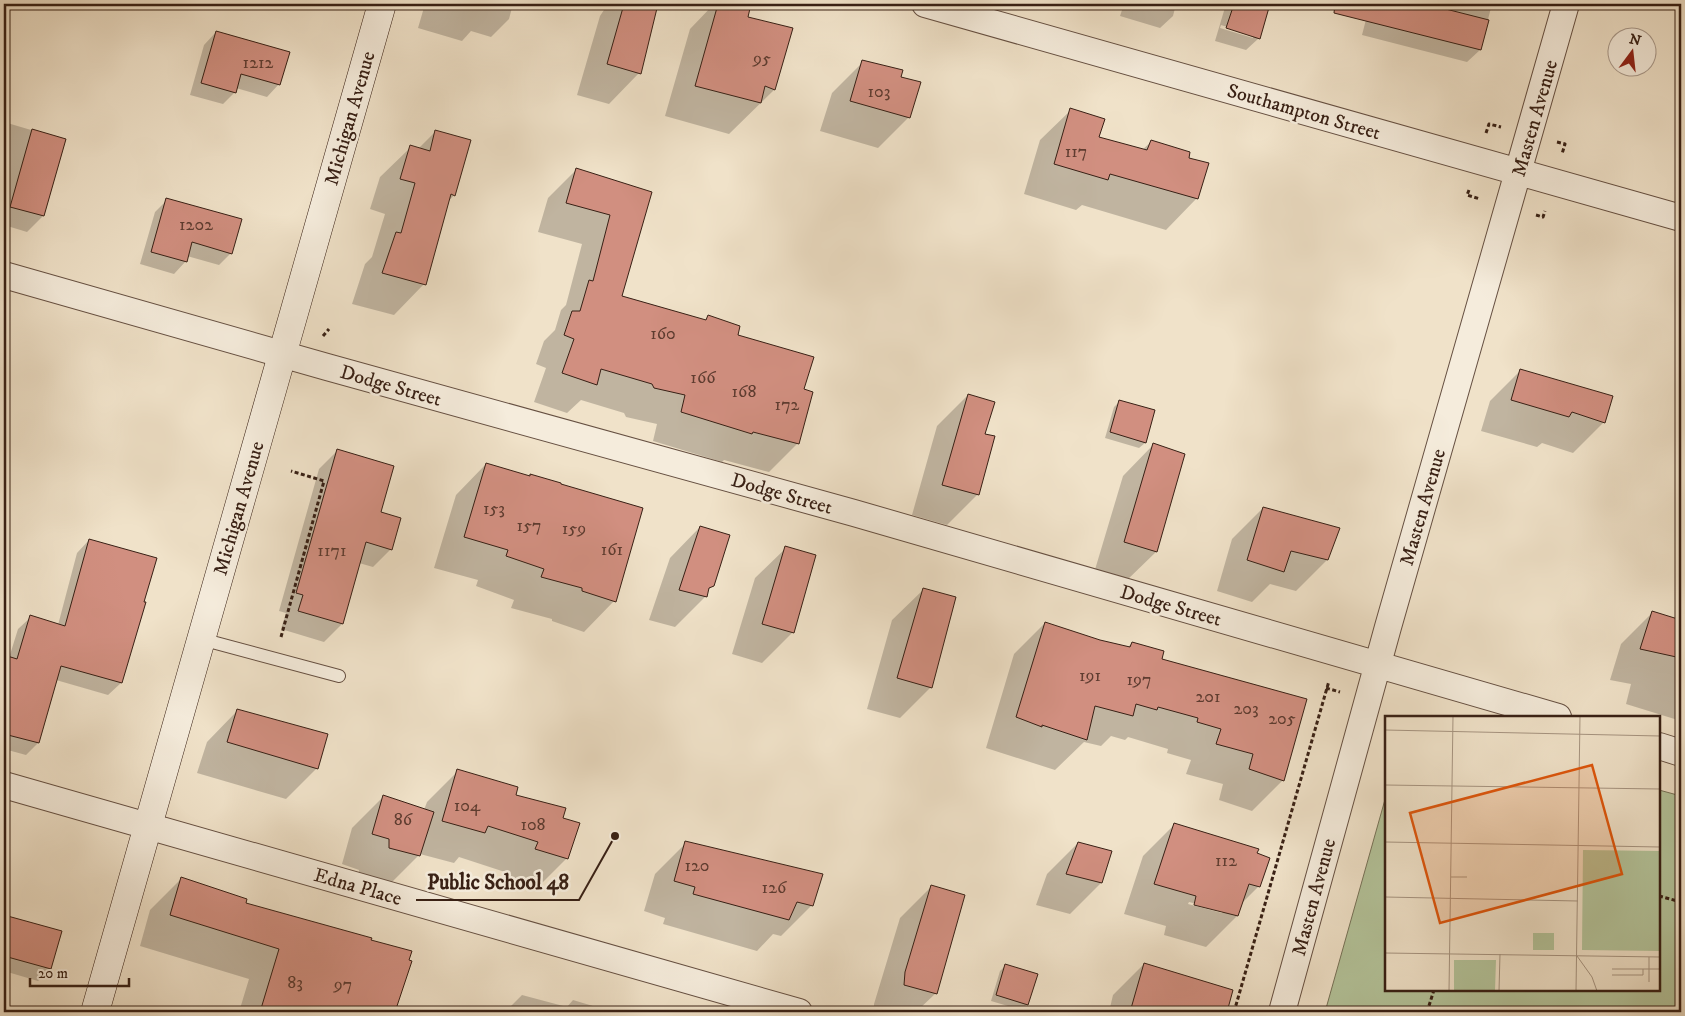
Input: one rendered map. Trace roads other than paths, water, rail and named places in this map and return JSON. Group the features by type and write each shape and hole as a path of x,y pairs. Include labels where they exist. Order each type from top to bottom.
{"street":[{"name":"Michigan Avenue","path":"95,1012 382,4"},
{"name":"Southampton Street","path":"926,4 1681,218"},
{"name":"Masten Avenue","path":"1282,1012 1377,666 1566,4"},
{"name":"Dodge Street","path":"4,275 854,513 1554,716"},
{"path":"1660,746 1681,753"},
{"name":"Edna Place","path":"4,784 799,1012"}],"lane":[{"path":"201,638 340,676"}],"place":[{"name":"Public School 48","path":"615,836"}]}
